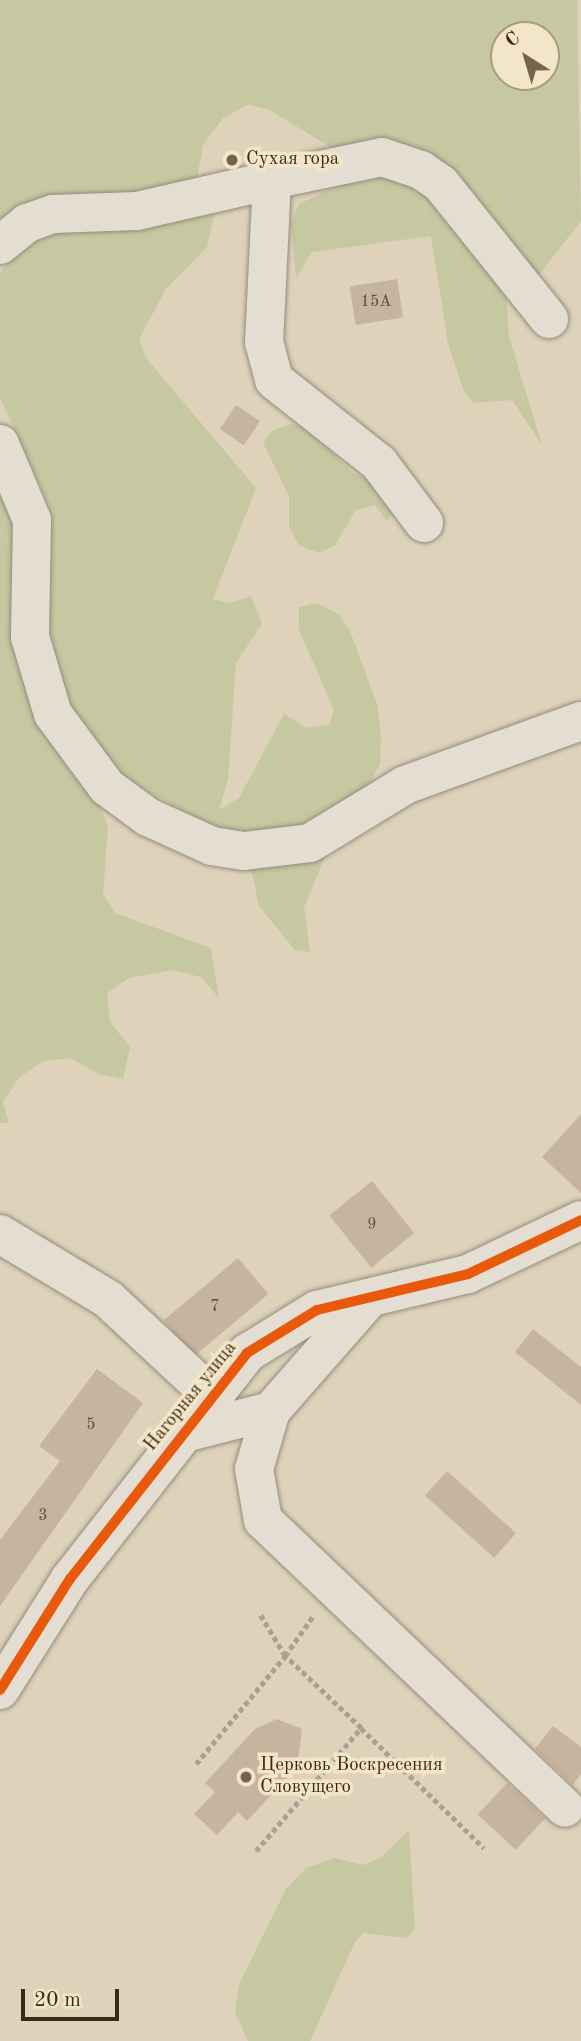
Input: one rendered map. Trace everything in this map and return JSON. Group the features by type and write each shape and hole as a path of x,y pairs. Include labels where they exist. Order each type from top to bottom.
{"street":[{"path":"0,245 27,223 53,214 137,211 382,157 421,170 448,192 550,319"},
{"path":"272,180 264,342 270,371 291,396 379,463 424,523"},
{"path":"0,444 32,520 30,637 53,715 107,787 148,817 212,846 244,851 310,843 405,785 581,721"},
{"name":"Нагорная улица","path":"0,1690 70,1579 247,1353 269,1336 317,1310 369,1299 498,1263 581,1220"},
{"path":"0,1234 108,1299 213,1397"},
{"path":"369,1299 271,1411 254,1469 259,1509 271,1532 565,1808"},
{"path":"184,1433 271,1411"}],"path":[{"path":"196,1764 285,1656 332,1590"},
{"path":"259,1613 285,1656 484,1848"},
{"path":"256,1851 361,1728"}],"green space":[{"path":"0,0 577,0 581,221 535,280 446,174 340,153 268,109 248,105 223,118 203,145 196,184 0,230"},
{"path":"366,172 430,191 506,289 509,337 542,445 512,400 473,403 464,391 448,344 431,236 312,252 296,279 291,223 299,204"},
{"path":"214,215 207,247 166,289 139,339 146,358 256,488 213,599 230,603 251,596 262,624 236,663 228,779 219,810 239,798 284,714 307,728 329,725 334,710 299,630 299,607 316,603 339,614 350,631 378,707 381,738 380,764 364,794 342,814 243,842 124,779 69,704 47,647 49,505 0,398 0,273 15,254 54,231"},
{"path":"291,424 306,427 353,473 370,480 394,512 387,521 375,505 356,510 335,545 320,553 300,546 289,528 289,496 263,443 271,431"},
{"path":"0,476 18,538 17,578 108,827 103,894 115,913 211,948 219,998 201,977 172,970 129,978 107,993 110,1022 130,1047 123,1079 98,1074 71,1058 43,1061 19,1078 3,1102 9,1123 0,1123"},
{"path":"328,849 304,908 310,952 295,950 259,906 252,873 242,861"},
{"path":"409,1830 415,1929 406,1938 363,1933 355,1942 310,2041 248,2041 235,2012 240,1982 286,1889 306,1868 335,1858 363,1865 380,1858"}],"building":[{"path":"397,279 403,318 356,325 350,287"},
{"path":"236,405 260,421 244,445 220,429"},
{"path":"581,1114 581,1193 542,1157"},
{"path":"372,1181 414,1233 371,1268 329,1216"},
{"path":"238,1258 268,1294 194,1356 164,1320"},
{"path":"533,1329 581,1367 581,1405 515,1352"},
{"path":"97,1369 143,1403 0,1606 0,1540 60,1461 39,1446"},
{"path":"447,1471 516,1533 494,1558 425,1496"},
{"name":"Церковь Воскресения Словущего","path":"277,1719 302,1729 297,1767 247,1821 238,1812 217,1835 194,1814 215,1792 205,1783 255,1729"},
{"path":"553,1726 581,1747 581,1774 573,1785 535,1749"},
{"path":"507,1783 545,1818 516,1850 478,1814"}],"cycle path":[{"path":"0,1690 70,1579 247,1353 317,1310 468,1274 581,1220"}],"place":[{"name":"Сухая гора","path":"232,160"},
{"name":"Церковь Воскресения Словущего","path":"246,1777"}]}
